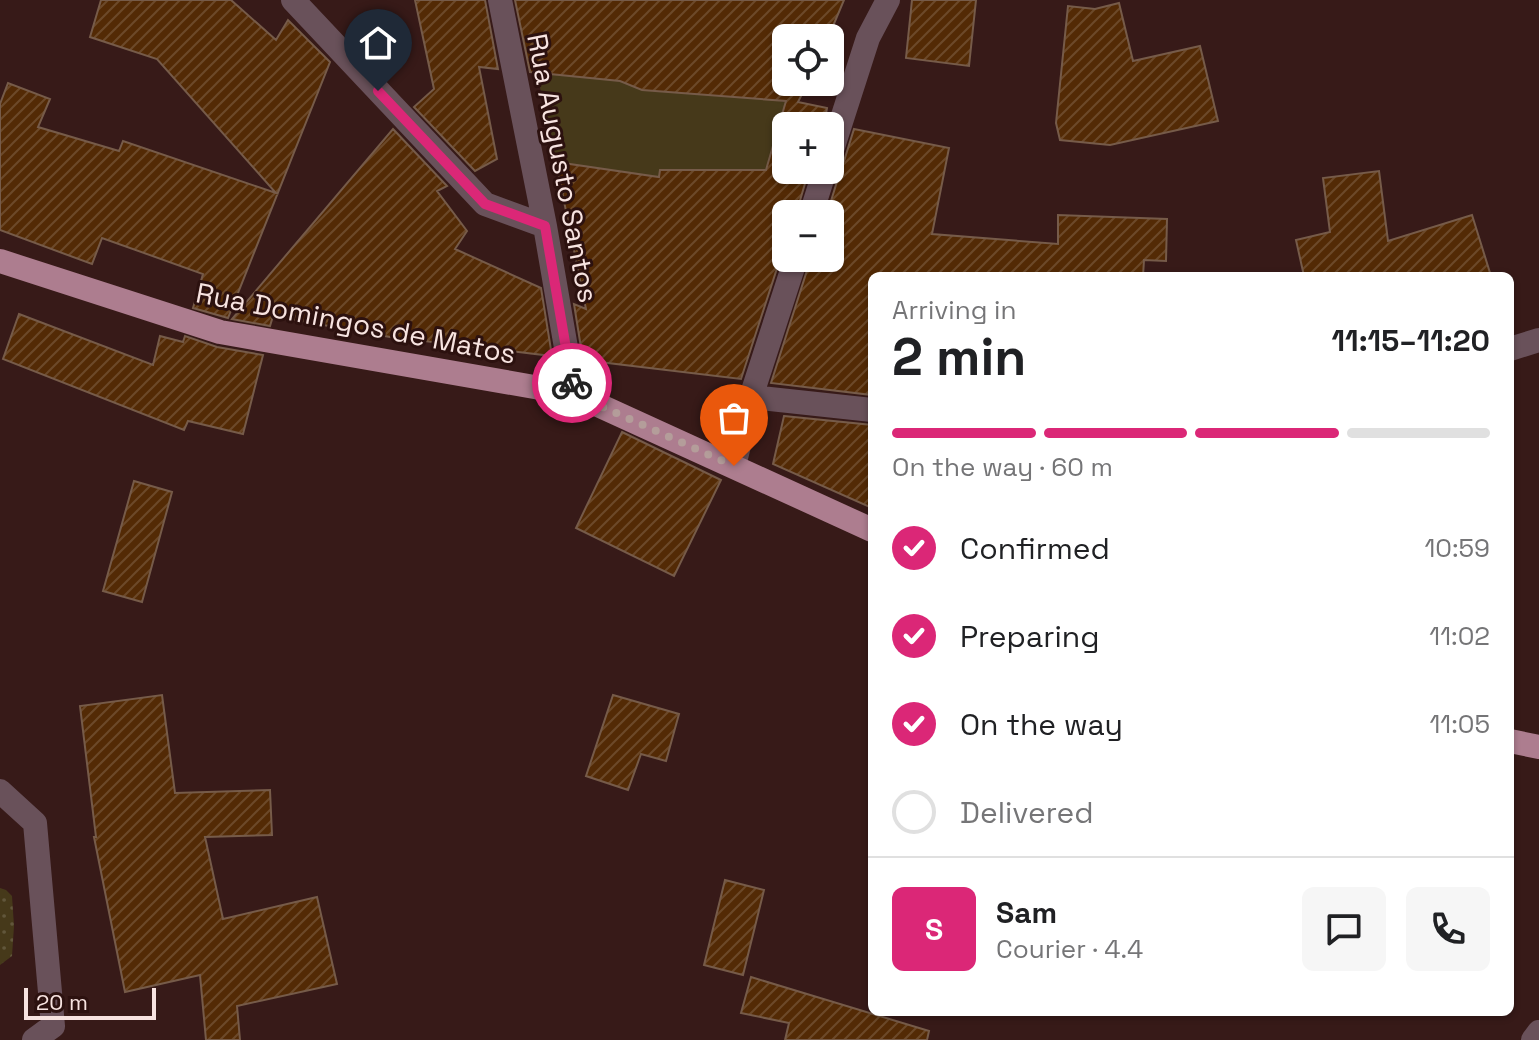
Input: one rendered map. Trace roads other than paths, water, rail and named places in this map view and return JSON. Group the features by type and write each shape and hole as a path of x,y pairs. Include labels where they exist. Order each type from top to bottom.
{"main road":[{"name":"Rua Domingos de Matos","path":"0,261 220,332 574,394 868,528"},
{"path":"1514,742 1539,747"}],"street":[{"path":"293,0 485,204 545,226"},
{"name":"Rua Augusto Santos","path":"500,0 545,226 574,394"},
{"path":"844,114 868,38 888,0"},
{"path":"734,466 751,397 791,272"},
{"path":"1514,348 1539,340"},
{"path":"751,397 868,410"},
{"path":"0,791 35,823 53,1026 34,1040"},
{"path":"1533,1040 1539,1032"}]}
